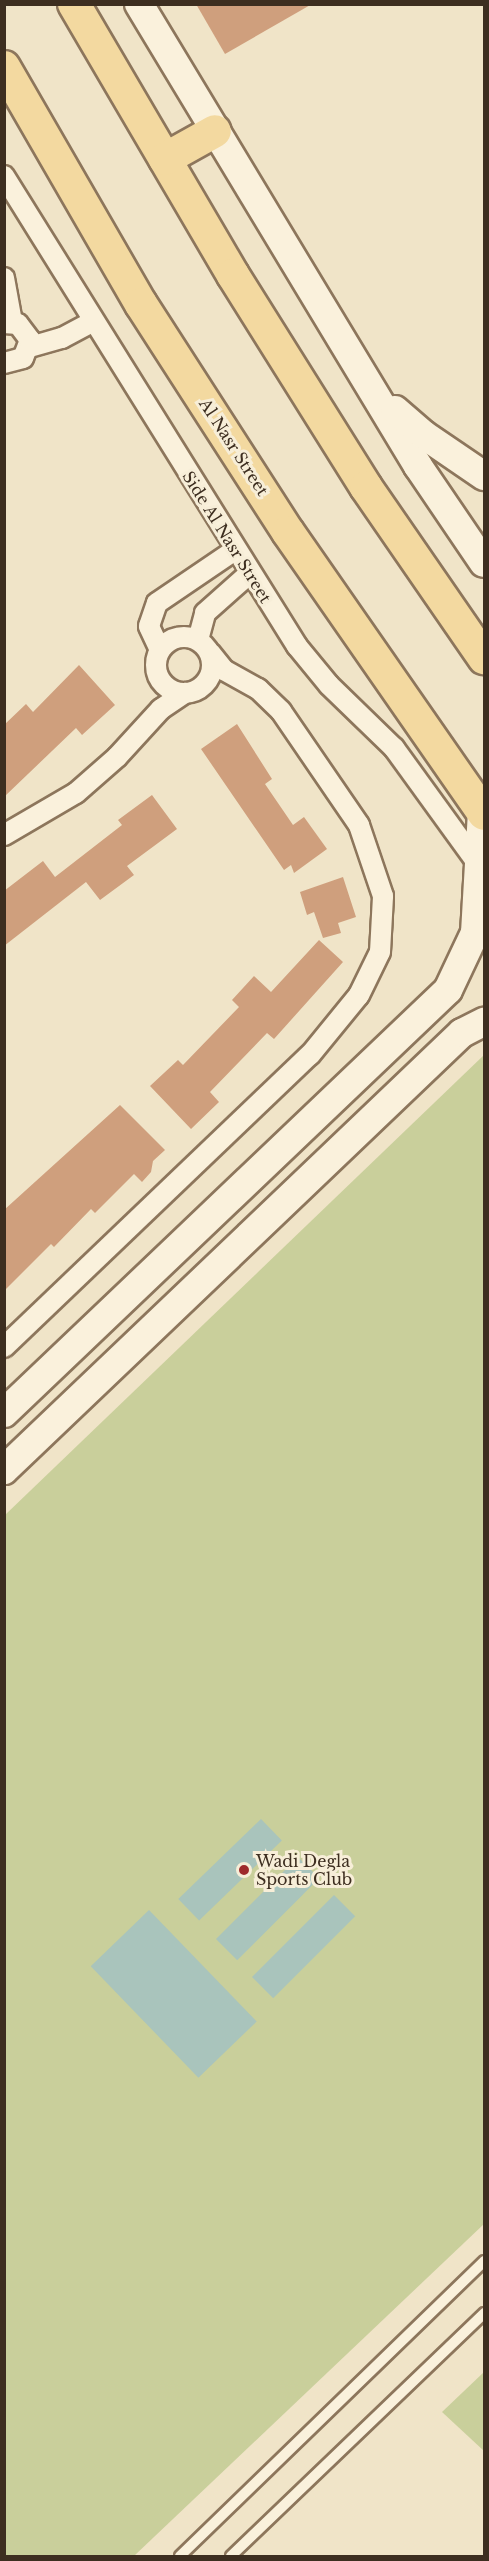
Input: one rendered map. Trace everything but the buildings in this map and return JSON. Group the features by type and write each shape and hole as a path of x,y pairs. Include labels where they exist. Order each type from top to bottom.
{"main road":[{"path":"74,4 165,159 366,488 484,658"},
{"name":"Al Nasr Street","path":"4,67 147,314 288,532 483,812"},
{"path":"165,159 214,131"}],"street":[{"path":"139,4 214,131 377,394 418,466 484,563"},
{"name":"Side Al Nasr Street","path":"4,176 92,322 297,646 329,685 394,748 482,869"},
{"path":"4,278 8,322 28,334 30,347"},
{"path":"5,363 18,362 30,347 62,338 92,322"},
{"path":"377,394 424,435 484,476"},
{"path":"160,650 149,626 157,603 235,550"},
{"path":"208,680 212,662 204,647 206,612 250,573"},
{"path":"4,1347 309,1054 359,995 380,952 384,928 382,896 359,825 281,711 258,689 224,670 204,647 173,639 160,650 156,660 160,680 153,717"},
{"path":"4,835 76,792 153,717 185,693 208,680 237,677"},
{"path":"160,680 175,692 185,693"},
{"path":"4,1413 434,1006 460,972 480,939 483,812"},
{"path":"4,1470 462,1033 484,1022"}],"lane":[{"path":"180,2556 484,2261"},
{"path":"231,2556 484,2313"}],"green space":[{"name":"Wadi Degla Sports Club","path":"484,1055 484,2224 134,2556 5,2556 5,1515"},
{"path":"484,2372 484,2451 442,2412"}],"water":[{"path":"261,1819 282,1841 199,1920 178,1899"},
{"path":"298,1857 319,1878 237,1960 216,1939"},
{"path":"334,1895 355,1916 273,1998 252,1977"},
{"path":"149,1910 257,2021 198,2078 91,1966"}],"place":[{"name":"Wadi Degla Sports Club","path":"244,1870"}]}
